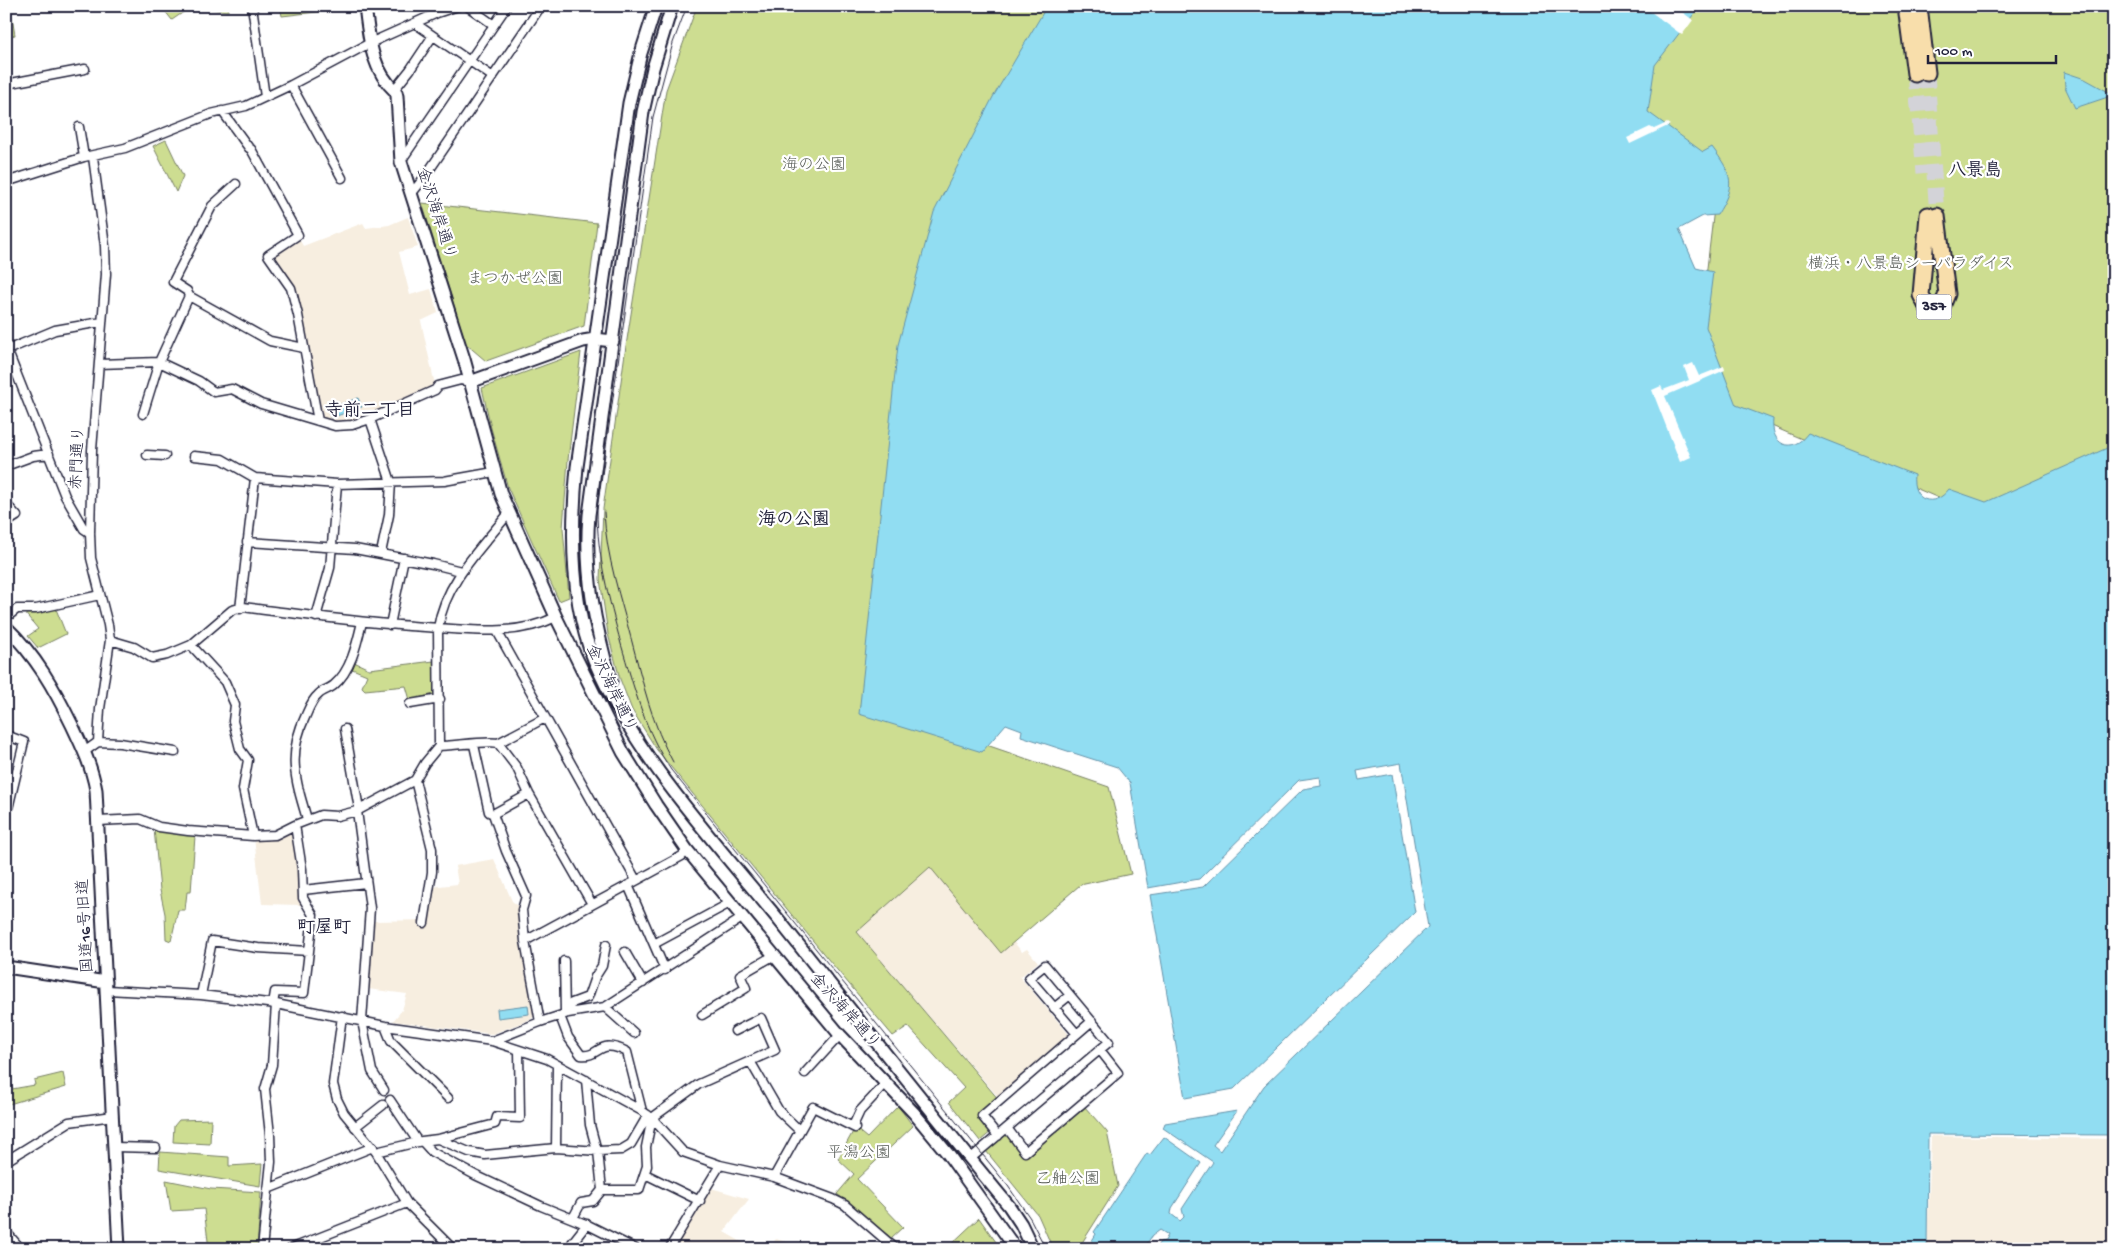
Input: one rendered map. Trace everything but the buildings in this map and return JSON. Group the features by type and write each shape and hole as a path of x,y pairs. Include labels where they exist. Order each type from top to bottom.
{"highway":[{"path":"1906,6 1918,43"},
{"path":"1919,6 1918,43 1921,74"},
{"name":"357","path":"1932,215 1947,294 1943,304 1934,307 1926,305 1921,295 1932,215"}],"street":[{"path":"252,6 264,98"},
{"name":"金沢海岸通り","path":"365,6 370,43 377,68 397,96 400,162 412,193 470,382 494,472 509,513 556,617 623,752 687,850 840,1035 886,1082 948,1154 1016,1249"},
{"path":"6,182 84,157 93,157 125,148 211,114 246,106 291,85 370,43 437,13 458,6"},
{"path":"467,6 494,25"},
{"path":"400,162 507,6"},
{"path":"412,193 541,6"},
{"path":"656,6 641,53 629,103 577,467 574,498 574,553 579,600 587,637 594,659 619,708 646,755 666,783 1022,1224 1033,1249"},
{"path":"619,708 598,636 591,599 587,551 591,496 643,112 653,68 672,6"},
{"path":"416,24 432,37 493,77"},
{"path":"394,90 432,37"},
{"path":"6,84 85,68"},
{"path":"291,85 342,178"},
{"path":"222,112 248,148 252,149 298,235 268,255 291,288 318,422"},
{"path":"79,127 84,157"},
{"name":"赤門通り","path":"93,157 105,246 106,274 92,450 90,533 91,558 110,640 102,693 98,742"},
{"path":"236,184 212,206 173,282 187,291 189,296 270,341 304,348"},
{"path":"144,414 159,362 189,296"},
{"path":"90,533 84,529 65,496 7,352 55,330 101,322"},
{"path":"99,364 159,362 198,381 214,392 232,389 261,404 335,426 352,425 370,419 435,390 438,386 461,380 470,382 583,341 595,339 613,341"},
{"path":"370,419 391,482 389,516 380,553"},
{"path":"6,466 33,456 49,454"},
{"path":"147,455 165,456"},
{"path":"194,456 222,460 256,478 337,484 444,481 494,472"},
{"path":"240,609 256,478"},
{"path":"316,617 330,568 337,484"},
{"path":"6,504 17,516 6,523"},
{"path":"98,820 140,819 159,826 188,831 253,836 275,835 307,819 320,815 337,816 358,810 415,780 425,763 440,746 438,628 444,602 461,571 509,513"},
{"path":"248,542 380,553 461,571"},
{"path":"390,625 404,558"},
{"path":"6,618 17,609 36,609 100,595"},
{"path":"110,640 134,648 152,658 167,656 191,645 232,610 244,607 390,625 497,631 532,627 556,617"},
{"path":"307,819 296,781 294,759 297,734 313,700 318,694 333,687 342,678 356,646 362,622"},
{"name":"国道16号旧道","path":"6,627 46,673 84,752 94,780 98,820 118,1249"},
{"path":"497,631 636,880"},
{"path":"191,645 225,682 235,705 233,721 240,749 248,760 243,789 253,836"},
{"path":"410,704 440,699"},
{"path":"498,743 545,718"},
{"path":"345,730 358,810 370,908 362,1021 372,1071 384,1090"},
{"path":"6,735 24,742 6,817"},
{"path":"440,746 474,745 492,741 498,743 517,768 529,794 592,904"},
{"path":"84,752 98,742 120,743 176,752"},
{"path":"474,745 489,812 493,814 506,851 526,896 522,910 525,941 540,1022"},
{"path":"415,780 432,849 432,872 424,923"},
{"path":"493,814 529,794"},
{"path":"262,1249 271,1162 265,1089 272,1065 274,992 304,993 313,914 304,898 302,890 302,869 295,826"},
{"path":"525,941 682,856 687,850"},
{"path":"302,890 366,883"},
{"path":"628,884 665,970"},
{"path":"654,944 730,903"},
{"path":"492,1041 564,1014 605,1007 665,970 742,918"},
{"path":"201,995 212,941 258,948 309,951"},
{"path":"564,1014 572,1003 588,997 595,977 602,966 606,945"},
{"path":"625,952 644,983"},
{"path":"702,1015 746,988 740,975 773,956"},
{"path":"564,961 564,1014 568,1037 581,1055 586,1056 605,1046 614,1046 627,1052 647,1114 647,1166 646,1174 639,1190 602,1190"},
{"path":"970,1159 1109,1042 1045,965 1029,978 1077,1034"},
{"path":"6,967 106,986 274,1004 385,1026 492,1041 547,1059 647,1114 683,1152 720,1166 774,1177 804,1187 844,1205 896,1249"},
{"path":"1054,1008 1070,994"},
{"path":"605,1007 634,1033"},
{"path":"342,1016 332,1084 344,1113 374,1149 407,1203 453,1249"},
{"path":"438,1140 469,1152 485,1155 556,1148 598,1151 621,1150 631,1144 647,1114 699,1084 775,1050 761,1018 735,1031"},
{"path":"998,1136 982,1116 1092,1021"},
{"path":"385,1026 391,1041 448,1098"},
{"path":"805,1073 840,1035"},
{"path":"268,1189 374,1149 438,1140 495,1124 497,1116 520,1118 519,1050"},
{"path":"1007,1128 1025,1152 1118,1073 1100,1050"},
{"path":"750,1062 779,1112 799,1130"},
{"path":"556,1148 557,1065"},
{"path":"573,1218 581,1203 593,1201 602,1190 598,1151 590,1125 586,1080"},
{"path":"774,1177 813,1107 854,1127 860,1111 886,1082"},
{"path":"390,1100 420,1142 432,1152 475,1175 541,1206 587,1224 636,1249"},
{"path":"355,1127 383,1105"},
{"path":"6,1161 68,1122 113,1116"},
{"path":"114,1147 156,1148"},
{"path":"669,1249 720,1166"},
{"path":"646,1174 700,1201"},
{"path":"290,1249 407,1203"},
{"path":"576,1249 572,1243 587,1224"},
{"path":"6,1232 21,1249"}],"shaded area":[{"path":"408,217 418,247 399,252 410,295 431,289 438,313 421,321 435,385 355,420 332,421 320,417 300,306 295,289 274,254 299,239 303,246 363,223 366,228 389,225"},
{"path":"293,830 301,905 262,904 254,838"},
{"path":"494,859 512,901 518,906 522,943 535,1015 531,1019 492,1034 393,1021 402,1010 407,994 368,989 374,921 428,920 431,887 458,884 455,866"},
{"path":"930,865 1012,940 1022,952 1027,949 1038,962 1020,977 1071,1037 999,1098 854,929"},
{"path":"1931,1136 2114,1139 2114,1249 1927,1249"},
{"path":"711,1188 749,1199 724,1232 754,1249 671,1249"},
{"path":"776,1239 810,1249 768,1249"}],"green space":[{"path":"6,6 10,6 15,35 6,37"},
{"path":"161,6 229,6 228,11 191,7 172,20"},
{"path":"280,6 325,6 325,11 282,16"},
{"name":"海の公園","path":"697,6 1063,6 870,705 1109,787 1131,874 1080,885 1001,953 930,867 857,932 999,1100 980,1116 992,1131 980,1141 949,1102 964,1088 908,1026 893,1036 657,750 632,710 620,679 608,634 600,579 603,509 626,346 666,90"},
{"name":"横浜・八景島シーパラダイス","path":"1688,6 2114,6 2114,454 1971,512 1730,408 1700,328 1717,183 1643,110 1649,63"},
{"path":"166,140 183,176 176,192 153,146"},
{"name":"まつかぜ公園","path":"422,203 597,223 584,326 486,361 466,344"},
{"path":"581,352 568,460 563,528 569,597 559,601 508,488 482,388"},
{"path":"56,609 66,634 38,648 28,636 38,629 24,612"},
{"path":"352,661 369,669 434,661 434,694 410,700 406,686 365,690 362,687 367,675 350,668"},
{"path":"154,829 195,836 191,892 187,892 185,910 178,910 171,941 166,939 165,914 160,890"},
{"path":"6,1071 12,1089 35,1085 34,1080 63,1073 66,1087 6,1105"},
{"name":"平潟公園","path":"898,1106 913,1126 857,1179 903,1227 891,1238 837,1194 854,1174 838,1159 855,1128 867,1138"},
{"name":"乙舳公園","path":"1084,1106 1107,1132 1118,1186 1078,1249 1053,1249 1038,1215 986,1151 1006,1135 1026,1156"},
{"path":"211,1119 210,1144 173,1142 174,1126 179,1120"},
{"path":"160,1152 229,1157 229,1166 262,1164 260,1186 159,1169"},
{"path":"166,1180 211,1189 261,1192 257,1249 209,1249 204,1209 171,1211"},
{"path":"979,1218 1001,1249 946,1249"}],"water":[{"path":"1047,6 1700,6 1655,65 1648,112 1703,152 1712,147 1728,173 1730,180 1727,196 1717,215 1703,216 1679,229 1696,268 1713,272 1706,327 1736,405 1773,419 1775,435 1783,444 1795,444 1808,433 1914,475 1916,491 1925,499 1931,500 1937,499 1949,489 1986,502 2114,445 2114,1135 1928,1134 1927,1249 1155,1249 1160,1242 1165,1241 1168,1235 1160,1230 1152,1236 1143,1249 1087,1249 1096,1234 1094,1232 1147,1153 1150,1155 1164,1137 1201,1163 1172,1208 1171,1214 1180,1221 1184,1217 1182,1209 1213,1162 1163,1128 1165,1123 1237,1111 1213,1145 1220,1151 1264,1086 1428,927 1401,763 1357,771 1359,780 1392,774 1415,912 1234,1089 1185,1098 1150,895 1203,887 1303,789 1321,786 1320,777 1299,780 1199,879 1148,888 1130,783 1117,767 1021,736 1022,730 1006,724 982,752 859,714 898,345 934,212 993,97"},
{"path":"2064,72 2085,79 2114,95 2075,108 2065,87"},
{"path":"358,398 362,407 331,418 327,409"},
{"path":"528,1005 529,1014 498,1018 497,1009"}],"pier":[{"path":"1643,6 1674,6 1693,20 1682,35"},
{"path":"1667,123 1670,125 1630,144 1627,138 1650,127 1654,129"},
{"path":"1693,363 1699,376 1724,366 1725,370 1665,396 1691,457 1680,462 1652,390 1661,386 1663,390 1689,380 1684,367"}],"tunnel":[{"path":"1927,73 1937,216"},
{"path":"1915,74 1924,173"}],"tram line":[{"path":"687,6 673,43 653,117 597,510 601,561 621,644 647,725 671,770 1008,1186 1030,1218 1046,1249"},
{"path":"604,512 611,562 644,688 659,733 673,762"}],"district":[{"name":"八景島","path":"1975,171"},
{"name":"寺前二丁目","path":"370,411"},
{"name":"海の公園","path":"794,520"},
{"name":"町屋町","path":"324,928"}]}
